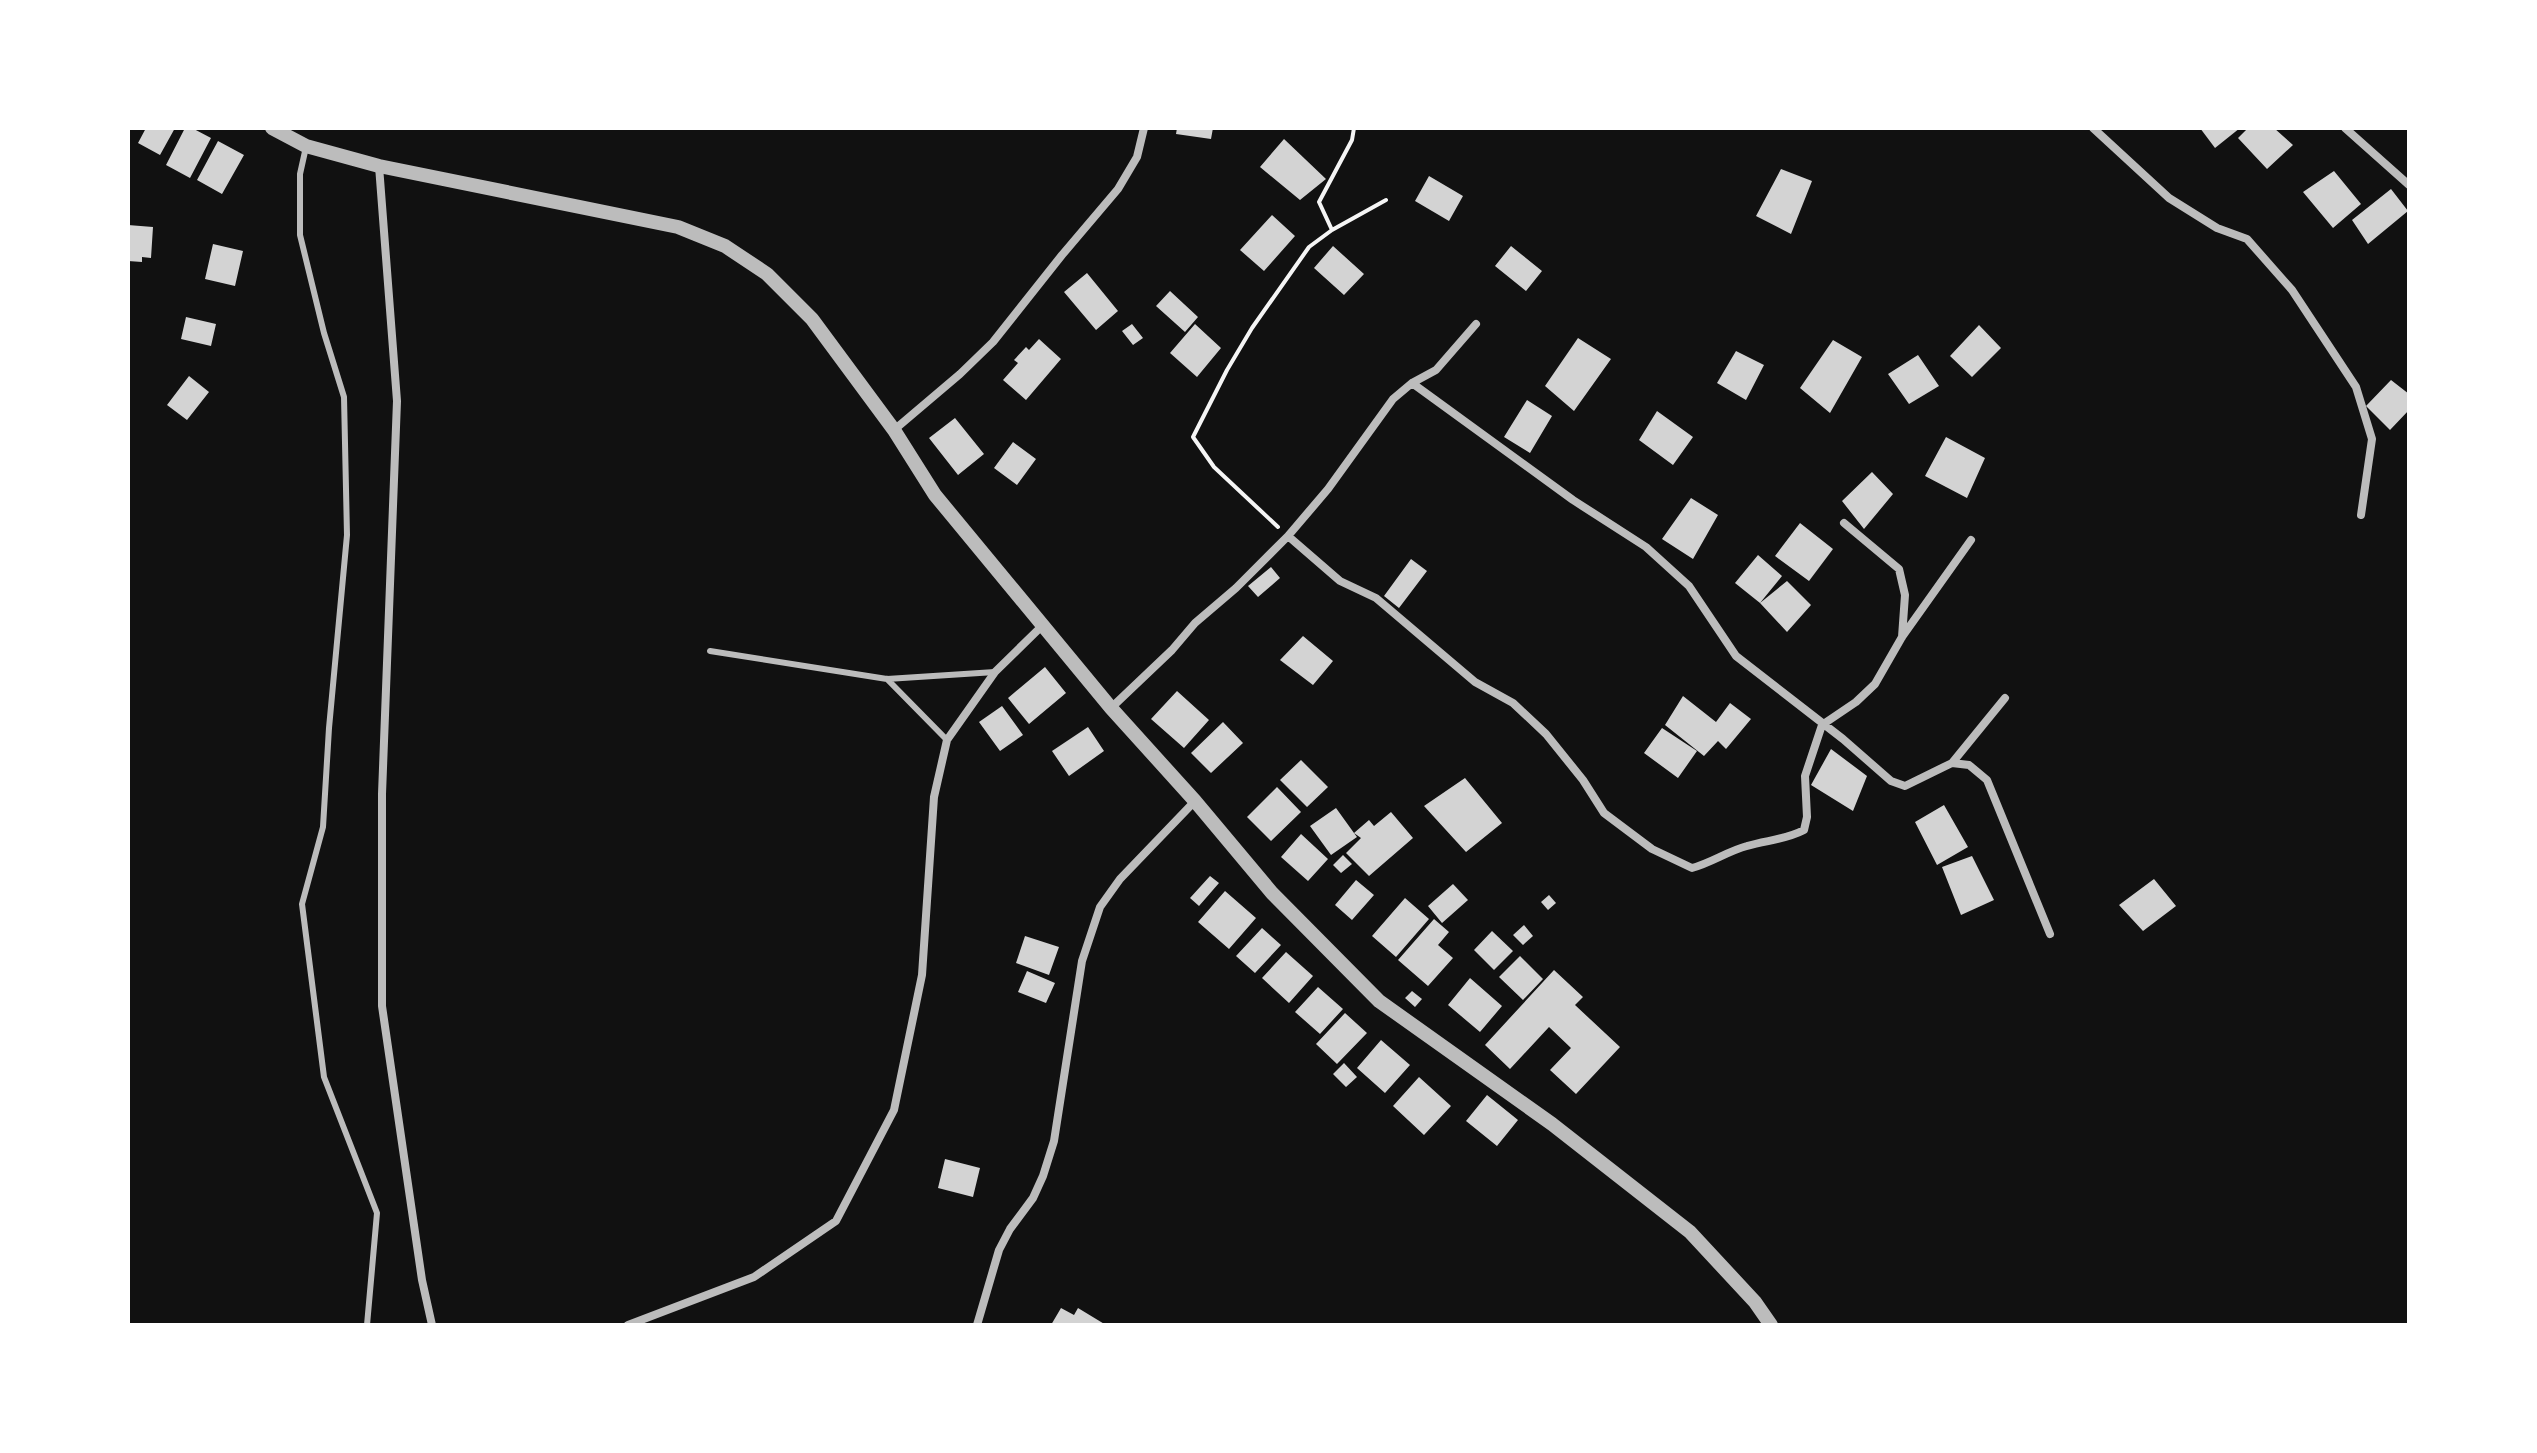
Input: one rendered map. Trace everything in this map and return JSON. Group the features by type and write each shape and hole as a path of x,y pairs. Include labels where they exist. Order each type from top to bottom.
{"street":[{"path":"272,128 306,146 379,166 678,227 725,246 767,274 812,319 894,430 935,495 1111,708 1272,893 1379,1001 1552,1124 1690,1232 1755,1302 1771,1325"},
{"path":"894,430 993,342 1118,189 1137,157 1144,128"},
{"path":"2093,128 2169,198 2217,228 2247,239 2292,290 2356,387 2372,439 2361,515"},
{"path":"2345,128 2409,185"},
{"path":"379,166 397,401 382,794 382,1006 419,1265 432,1325"},
{"path":"1111,708 1172,650 1195,623 1236,588 1288,536 1328,489 1393,399 1412,383 1436,370 1476,324"},
{"path":"1412,383 1573,500 1646,547 1689,586 1736,656 1843,739 1891,781 1905,786 1952,763 2005,698"},
{"path":"1844,523 1899,569 1905,595 1902,637"},
{"path":"1288,536 1340,581 1376,598 1475,682 1513,703 1546,734 1583,780 1604,813 1652,849 1692,868 1745,846 1789,838 1804,830 1807,817 1805,776 1822,725 1856,702 1875,684 1902,637 1971,540"},
{"path":"628,1325 754,1277 836,1221 894,1110 922,975 934,797 947,740 995,672 1043,625"},
{"path":"1952,763 1969,765 1987,780 2050,934"},
{"path":"977,1325 999,1250 1033,1198 1054,1141 1082,961 1100,907 1120,879 1195,801"}],"lane":[{"path":"306,146 300,174 300,235 324,333 344,397 347,535 323,827 302,904 324,1077 377,1213 367,1325"},
{"path":"710,651 887,679 995,672"},
{"path":"887,679 947,740"}],"path":[{"path":"1332,230 1319,202 1352,140 1354,128"},
{"path":"1288,536 1214,467 1193,437 1252,328 1309,247 1332,230 1386,200"}],"building":[{"path":"146,128 175,128 160,155 138,143"},
{"path":"185,128 192,128 211,138 190,178 166,165"},
{"path":"1177,128 1213,128 1211,139 1176,134"},
{"path":"2200,128 2240,128 2215,148"},
{"path":"2248,128 2274,128 2293,145 2267,169 2238,138"},
{"path":"1284,139 1326,179 1300,200 1260,167"},
{"path":"218,141 244,155 222,194 197,180"},
{"path":"1781,169 1812,181 1791,234 1756,216"},
{"path":"2334,171 2361,204 2333,228 2303,192"},
{"path":"1429,176 1463,196 1449,221 1415,201"},
{"path":"2391,189 2408,211 2368,244 2352,220"},
{"path":"1272,215 1295,236 1264,271 1240,250"},
{"path":"128,225 153,227 151,258 142,257 142,262 128,261"},
{"path":"213,244 243,251 235,286 205,279"},
{"path":"1333,246 1364,274 1344,295 1314,268"},
{"path":"1511,246 1542,271 1526,291 1495,266"},
{"path":"1087,273 1118,311 1096,330 1064,292"},
{"path":"1170,291 1198,317 1185,332 1156,306"},
{"path":"186,317 216,324 211,346 181,339"},
{"path":"1132,324 1143,338 1133,345 1122,331"},
{"path":"1195,324 1221,348 1197,377 1170,353"},
{"path":"1979,325 2001,348 1972,377 1950,356"},
{"path":"1578,338 1611,359 1574,411 1545,386"},
{"path":"1039,339 1061,359 1026,400 1003,380 1018,363 1014,360"},
{"path":"1833,340 1862,357 1830,413 1800,388"},
{"path":"1736,351 1764,365 1746,400 1717,383"},
{"path":"1918,355 1939,386 1909,404 1888,374"},
{"path":"189,376 209,392 187,420 167,405"},
{"path":"2391,380 2409,394 2409,410 2390,430 2366,406"},
{"path":"1527,400 1552,416 1530,453 1504,437"},
{"path":"1657,411 1693,437 1673,465 1639,440"},
{"path":"955,418 984,454 958,475 929,438"},
{"path":"1946,437 1985,458 1967,498 1925,476"},
{"path":"1013,442 1036,459 1017,485 994,468"},
{"path":"1872,472 1893,494 1864,529 1842,501"},
{"path":"1691,498 1718,515 1693,559 1662,539"},
{"path":"1800,523 1833,549 1809,581 1775,556"},
{"path":"1758,555 1782,576 1760,603 1735,583"},
{"path":"1411,559 1427,571 1399,608 1384,596"},
{"path":"1271,567 1280,578 1258,597 1248,586"},
{"path":"1787,581 1811,605 1787,632 1760,603"},
{"path":"1303,636 1333,661 1313,685 1280,660"},
{"path":"1045,667 1066,693 1029,724 1008,698"},
{"path":"1177,691 1209,720 1184,748 1151,719"},
{"path":"1683,696 1716,722 1730,703 1751,719 1726,749 1718,741 1704,756 1665,725"},
{"path":"1002,706 1023,735 1000,751 979,722"},
{"path":"1223,722 1243,743 1211,773 1191,753"},
{"path":"1088,727 1104,751 1069,776 1052,751"},
{"path":"1662,728 1697,751 1678,778 1644,753"},
{"path":"1831,749 1867,776 1853,811 1811,785"},
{"path":"1301,760 1328,787 1307,807 1280,780"},
{"path":"1465,778 1502,823 1466,852 1424,806"},
{"path":"1277,787 1301,812 1271,841 1247,817"},
{"path":"1944,805 1968,847 1937,865 1915,822"},
{"path":"1336,808 1357,837 1331,855 1310,826"},
{"path":"1391,812 1413,838 1369,876 1346,853 1361,838 1354,833 1369,820 1374,826"},
{"path":"1301,834 1328,859 1308,881 1281,857"},
{"path":"1343,855 1352,864 1341,873 1333,865"},
{"path":"1972,856 1994,900 1961,915 1942,867"},
{"path":"1210,876 1219,883 1199,906 1190,898"},
{"path":"2154,879 2176,906 2143,931 2119,905"},
{"path":"1356,880 1374,895 1352,920 1335,905"},
{"path":"1453,884 1468,900 1442,923 1428,906"},
{"path":"1225,891 1256,918 1229,949 1198,922"},
{"path":"1549,895 1556,903 1548,910 1541,902"},
{"path":"1405,898 1429,919 1396,957 1372,936"},
{"path":"1434,919 1449,932 1438,945 1453,958 1428,986 1398,960"},
{"path":"1524,925 1533,936 1523,945 1513,935"},
{"path":"1262,928 1281,945 1255,973 1236,956"},
{"path":"1492,931 1513,951 1494,970 1474,950"},
{"path":"1025,936 1059,947 1049,975 1016,963"},
{"path":"1286,952 1313,976 1289,1003 1262,978"},
{"path":"1520,956 1543,979 1523,1000 1499,977"},
{"path":"1554,970 1583,997 1575,1005 1620,1047 1576,1094 1550,1070 1571,1048 1549,1027 1510,1069 1485,1045"},
{"path":"1027,971 1055,983 1046,1003 1018,992"},
{"path":"1470,978 1502,1006 1480,1032 1448,1005"},
{"path":"1318,987 1343,1009 1320,1034 1295,1012"},
{"path":"1412,991 1422,999 1415,1007 1405,998"},
{"path":"1345,1013 1367,1033 1337,1064 1316,1044"},
{"path":"1381,1040 1410,1065 1385,1093 1357,1068"},
{"path":"1344,1063 1357,1077 1346,1087 1333,1074"},
{"path":"1419,1077 1451,1106 1424,1135 1393,1106"},
{"path":"1487,1095 1518,1120 1497,1146 1466,1121"},
{"path":"945,1159 980,1168 973,1197 938,1188"},
{"path":"1061,1308 1074,1315 1078,1308 1106,1325 1051,1325"}]}
